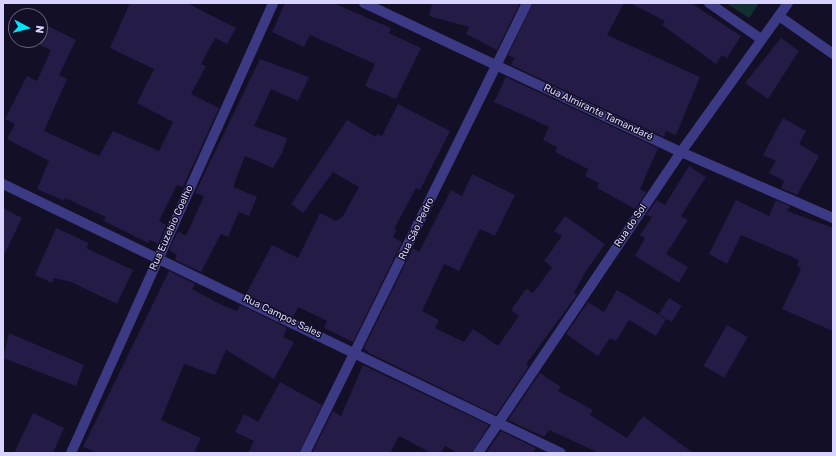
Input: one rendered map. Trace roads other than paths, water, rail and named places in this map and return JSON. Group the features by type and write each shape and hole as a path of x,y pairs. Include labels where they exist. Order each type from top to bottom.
{"street":[{"name":"Rua Euzebio Coelho","path":"71,453 273,3"},
{"name":"Rua Almirante Tamandaré","path":"364,3 681,152 833,218"},
{"name":"Rua São Pedro","path":"305,453 356,354 527,3"},
{"path":"709,3 762,39"},
{"name":"Rua do Sol","path":"478,453 681,152 788,3"},
{"path":"779,16 833,54"},
{"name":"Rua Campos Sales","path":"3,184 160,257 561,453"}]}
